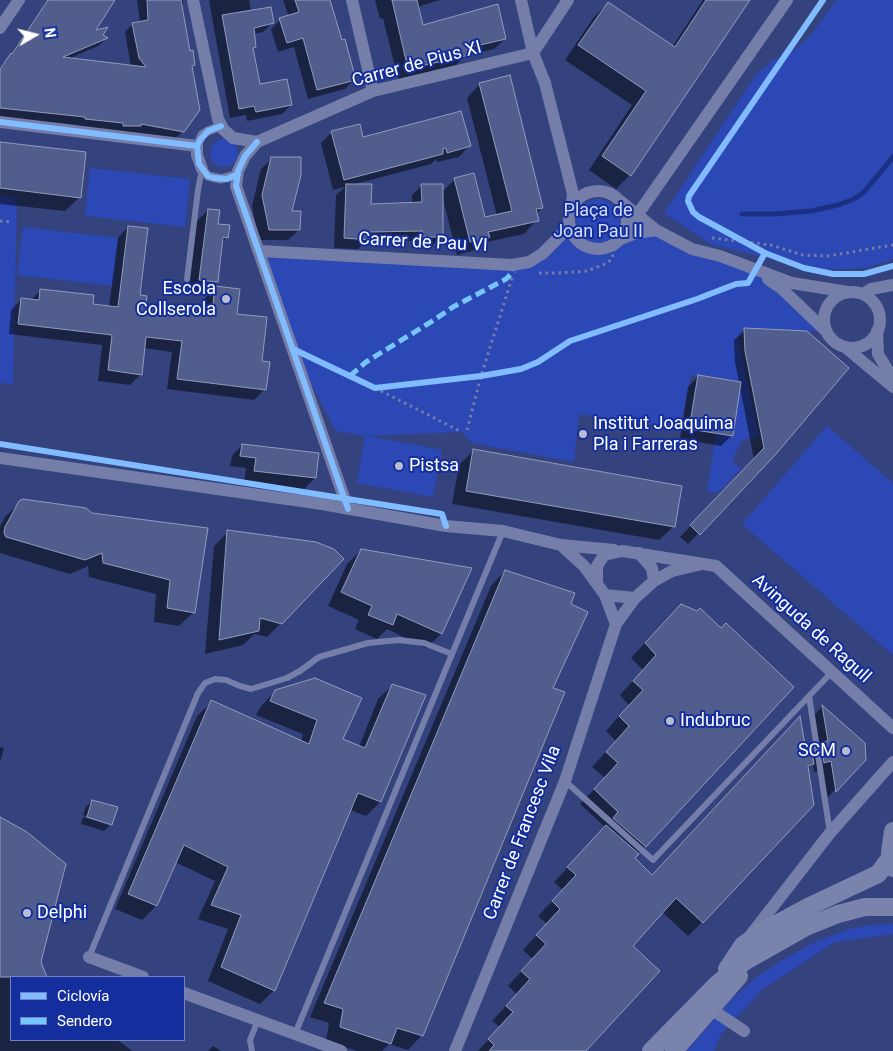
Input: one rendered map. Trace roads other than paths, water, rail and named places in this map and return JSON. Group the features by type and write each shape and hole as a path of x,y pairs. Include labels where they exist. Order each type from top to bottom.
{"main road":[{"path":"716,984 743,946 778,922 878,874 892,863 893,831"},
{"path":"651,1051 716,984 744,962 806,928 838,914 865,907 893,907"},
{"path":"674,1051 741,974 771,947"}],"street":[{"path":"0,28 19,0"},
{"path":"193,0 221,126 233,138 257,142"},
{"path":"352,0 373,91"},
{"path":"521,0 533,53 545,83 573,194 570,226 576,238 588,247 597,249 606,248 620,239 636,233 656,230"},
{"path":"533,53 568,0"},
{"path":"620,239 788,0"},
{"name":"Carrer de Pius XI","path":"257,142 373,91 533,53"},
{"path":"0,122 197,146"},
{"path":"221,126 202,135 197,146 197,155 202,169 208,176 221,179 238,174"},
{"path":"257,142 245,156 238,174 236,186 348,508"},
{"path":"571,210 580,198 588,193 604,192 620,201 656,230 692,249 720,256 792,282 863,294 871,299 876,306 880,317 877,330 872,340 866,344 855,348 845,347"},
{"path":"620,201 627,217 627,226 620,239"},
{"path":"648,201 656,230"},
{"name":"Carrer de Pau VI","path":"260,251 499,265 529,262 542,254 570,226"},
{"path":"756,270 781,288 834,340 893,387"},
{"path":"863,294 872,289 893,285"},
{"path":"827,332 825,324 827,308 833,300 841,294 848,292"},
{"path":"877,330 878,354 893,379"},
{"path":"0,459 348,508 446,526 503,531 561,545 639,553 702,564"},
{"path":"561,545 584,566 597,584 605,596 616,624"},
{"path":"597,584 597,566 604,555 622,551"},
{"path":"639,553 652,568 654,581"},
{"path":"605,596 635,598 654,581 672,571 702,564"},
{"name":"Avinguda de Ragull","path":"702,564 716,566 893,728"},
{"name":"Carrer de Francesc Vila","path":"455,1051 565,781 616,624 635,598"},
{"path":"743,946 830,833 893,762"},
{"path":"89,957 140,976"},
{"path":"185,992 341,1051"},
{"path":"710,1009 744,1031"},
{"path":"646,1051 667,1033"}],"lane":[{"path":"187,279 202,169"},
{"path":"294,1034 503,531"},
{"path":"89,957 198,693 205,683 214,679 226,680 251,689 286,678 300,671 319,657 368,643 399,640 424,643 452,654"},
{"path":"565,781 653,860 832,672"},
{"path":"809,696 830,833"},
{"path":"252,1051 250,1040 258,1020"}],"waterway":[{"path":"742,214 811,211 854,199 864,192 893,157"}],"place":[{"name":"Escola Collserola","path":"226,299"},
{"name":"Institut Joaquima Pla i Farreras","path":"583,434"},
{"name":"Pistsa","path":"399,466"},
{"name":"Indubruc","path":"670,721"},
{"name":"SCM","path":"846,751"},
{"name":"Delphi","path":"27,913"}],"park label":[{"name":"Plaça de Joan Pau II","path":"598,221"}]}
